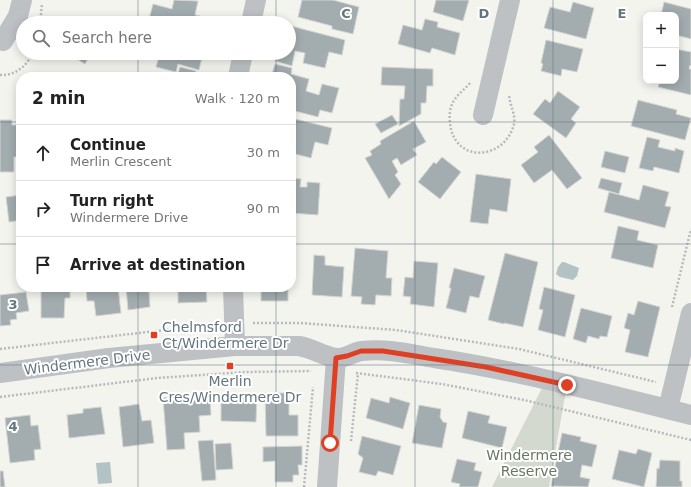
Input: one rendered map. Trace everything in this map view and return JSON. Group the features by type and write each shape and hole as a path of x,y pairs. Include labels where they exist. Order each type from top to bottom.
{"street":[{"path":"18,16 22,0"},
{"path":"253,16 256,0"},
{"path":"483,115 510,0"},
{"path":"3,41 16,19"},
{"path":"239,72 242,60"},
{"path":"233,292 235,346"},
{"path":"668,409 691,313"},
{"name":"Windermere Drive","path":"0,373 109,358 235,346 299,346 336,358"},
{"path":"327,487 336,358 361,351 383,351 486,367 691,415"}],"path":[{"path":"41,16 42,0"},
{"path":"16,72 29,60"},
{"path":"0,75 4,76 16,72"},
{"path":"0,349 221,323"},
{"path":"0,398 157,378 246,372 315,370"},
{"path":"351,442 356,373 442,384 517,398 691,440"},
{"path":"304,487 313,386"}],"green space":[{"name":"Windermere Reserve","path":"546,380 567,385 549,487 492,487"}],"shaded area":[{"path":"562,262 579,268 577,276 573,280 560,277 556,274 558,267"},
{"path":"110,462 112,483 98,484 96,463"}],"building":[{"path":"174,0 198,1 195,15 200,16 150,16 153,4 172,9"},
{"path":"302,0 333,0 359,7 353,34 332,29 332,26 298,17"},
{"path":"436,0 469,0 463,21 433,12"},
{"path":"573,2 594,8 586,39 544,28 550,7 570,12"},
{"path":"664,2 691,9 691,39 679,36 679,12 662,12"},
{"path":"425,19 438,22 437,27 460,33 455,55 432,48 430,53 398,44 403,25 422,30"},
{"path":"296,27 345,40 342,55 329,52 325,68 303,63 305,53 296,51"},
{"path":"546,40 583,49 577,72 562,69 561,76 541,71 543,64 541,63"},
{"path":"679,50 691,52 691,66 690,65 689,69 691,69 691,95 658,87 659,84 679,84"},
{"path":"78,60 87,60 85,64"},
{"path":"158,60 201,60 199,70 178,64 176,72 156,67"},
{"path":"275,60 293,60 292,66"},
{"path":"275,64 292,68 291,72 273,72"},
{"path":"180,67 196,71 196,72 178,72"},
{"path":"382,67 433,69 433,86 427,86 426,103 421,103 421,114 399,126 400,99 404,99 405,86 381,85"},
{"path":"296,75 309,79 306,91 319,95 322,84 339,88 332,113 320,110 318,117 296,111"},
{"path":"558,91 580,107 571,119 576,123 566,138 533,114 545,99 550,103"},
{"path":"638,100 677,110 676,114 691,118 685,140 631,126"},
{"path":"392,115 398,124 381,133 375,124"},
{"path":"296,119 332,128 328,145 315,142 311,158 296,154"},
{"path":"0,120 12,120 12,125 16,125 16,157 14,157 14,172 0,172"},
{"path":"414,121 426,142 413,149 417,155 401,165 397,158 392,161 398,172 395,175 401,184 389,199 365,158 372,155 370,151 381,144 380,141"},
{"path":"549,135 582,178 567,189 552,170 534,183 521,165 538,152 534,147"},
{"path":"647,137 660,140 658,147 675,151 675,148 684,151 679,173 654,167 653,171 639,168"},
{"path":"605,151 629,157 625,173 601,167"},
{"path":"442,157 461,172 440,199 418,182 434,162 436,164"},
{"path":"476,174 511,179 507,212 490,209 488,224 470,222"},
{"path":"296,178 301,179 300,187 307,187 307,182 320,183 318,215 296,213"},
{"path":"601,178 622,183 619,194 598,188"},
{"path":"643,185 669,192 665,206 671,207 665,228 604,212 609,192 639,200"},
{"path":"16,196 16,221 9,222 6,197"},
{"path":"618,226 639,231 637,240 658,245 653,268 611,258"},
{"path":"355,248 388,251 386,278 392,278 391,296 376,295 375,305 361,304 362,297 351,296"},
{"path":"505,253 538,262 523,327 488,320"},
{"path":"314,255 325,256 325,265 344,267 342,297 312,295"},
{"path":"414,261 438,263 434,307 410,304 411,297 403,296 405,277 413,278"},
{"path":"454,268 485,276 479,298 470,296 466,313 446,308"},
{"path":"544,287 575,295 565,337 538,330 543,310 539,309"},
{"path":"26,292 29,311 16,313 17,319 10,320 11,325 0,326 0,295"},
{"path":"41,292 70,292 70,298 65,298 64,318 41,318"},
{"path":"86,292 119,292 121,313 96,316 94,301 87,301"},
{"path":"126,292 149,292 150,307 128,310"},
{"path":"178,292 206,292 207,302 178,303"},
{"path":"261,292 288,292 288,301 261,301"},
{"path":"638,301 660,307 648,357 625,352 630,330 624,328 628,313 634,315"},
{"path":"581,308 612,316 607,337 600,336 599,339 588,336 586,343 573,339"},
{"path":"265,393 289,393 289,415 298,415 298,436 266,436"},
{"path":"238,394 257,394 256,422 221,421 221,398 238,399"},
{"path":"182,397 183,401 210,399 211,415 199,416 200,432 184,433 185,449 167,450 163,398"},
{"path":"390,397 410,403 403,429 366,418 371,398 389,403"},
{"path":"139,404 142,421 151,420 154,443 123,447 119,407"},
{"path":"419,405 441,409 440,417 443,422 447,423 442,448 412,443"},
{"path":"101,407 105,434 69,438 67,415 83,413 83,409"},
{"path":"468,411 490,416 488,423 507,427 502,448 462,438"},
{"path":"30,415 31,426 38,425 41,449 34,450 35,460 10,463 5,418"},
{"path":"562,433 581,437 580,441 597,445 592,467 582,465 580,477 590,479 588,487 551,486"},
{"path":"362,436 401,446 393,475 378,471 376,476 359,472 363,458 358,454"},
{"path":"213,440 216,480 202,481 198,441"},
{"path":"231,443 233,469 216,470 215,444"},
{"path":"302,446 302,465 298,465 299,475 293,475 293,482 275,482 275,461 263,462 263,447"},
{"path":"638,449 652,453 644,487 612,479 619,450 636,454"},
{"path":"457,459 476,463 474,470 482,472 478,487 459,487 460,484 451,482"},
{"path":"660,460 680,461 680,481 682,481 682,487 656,487 657,468 659,469"},
{"path":"0,471 3,471 5,487 0,487"}],"place":[{"name":"Chelmsford Ct/Windermere Dr","path":"154,335"},
{"name":"Merlin Cres/Windermere Dr","path":"230,366"}],"route":[{"path":"330,443 336,358 342,358 361,351 383,351 434,358 486,367 567,385"}]}
